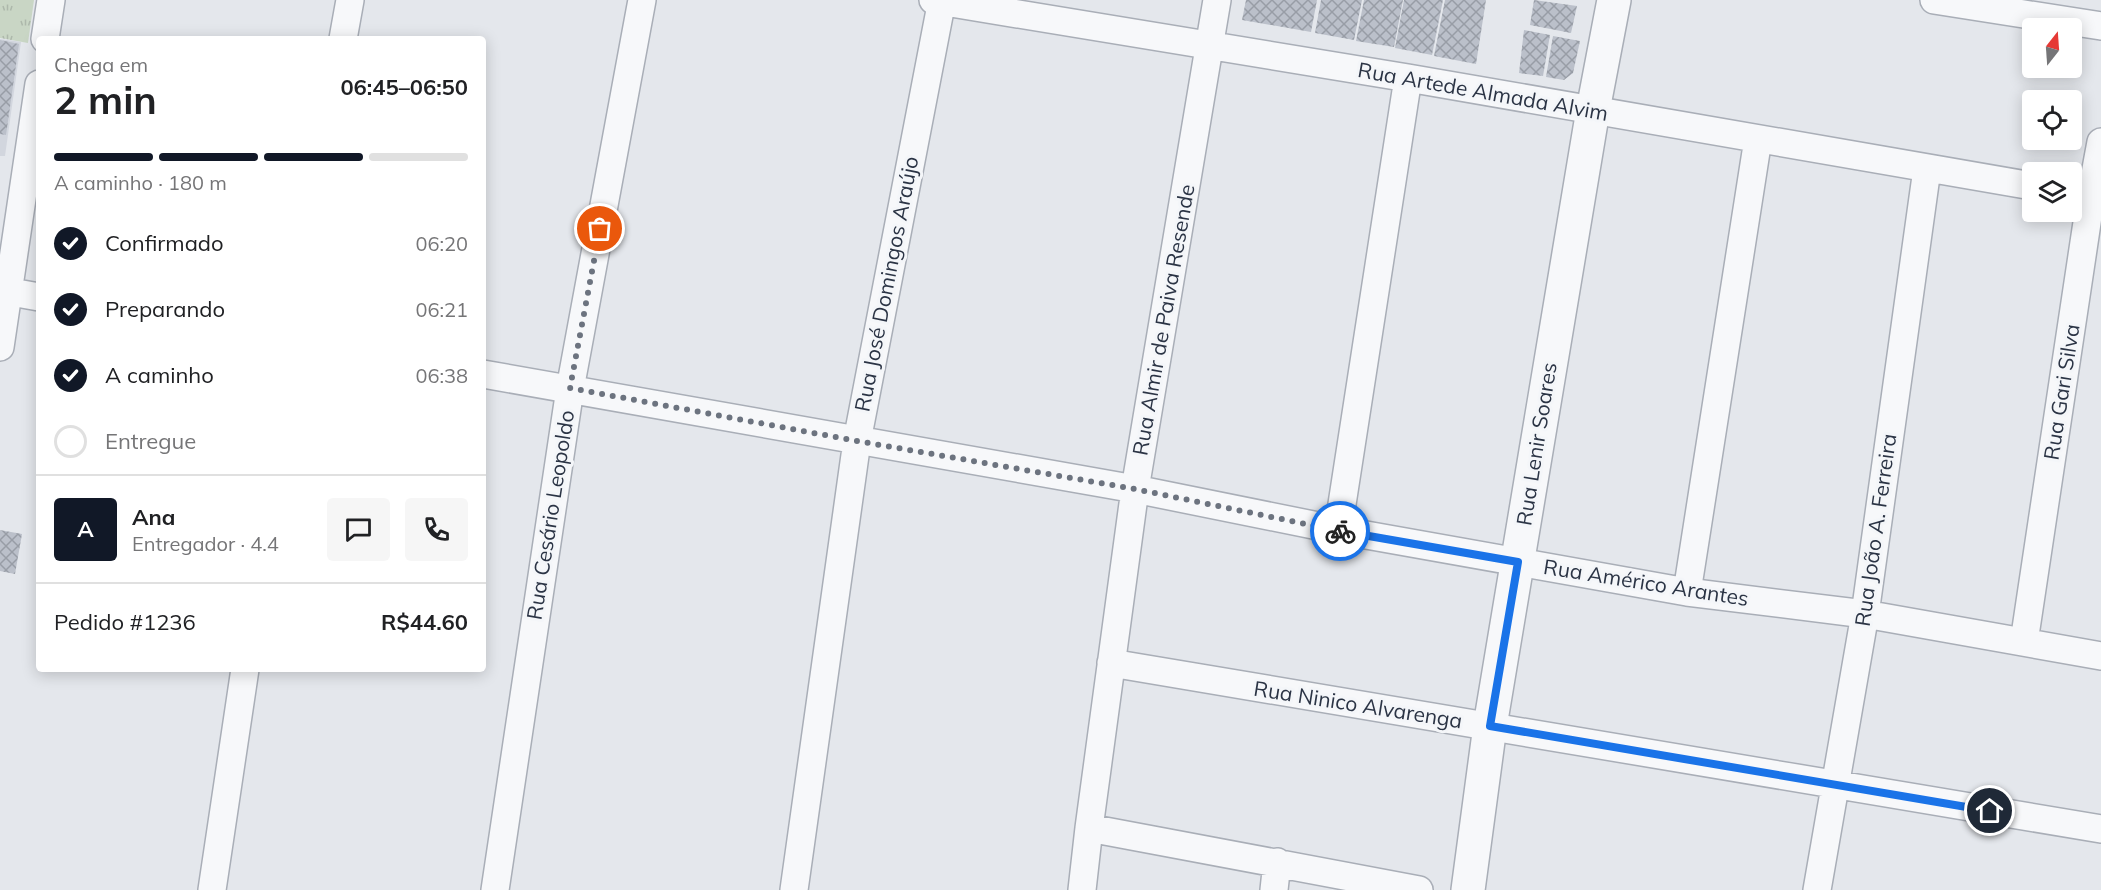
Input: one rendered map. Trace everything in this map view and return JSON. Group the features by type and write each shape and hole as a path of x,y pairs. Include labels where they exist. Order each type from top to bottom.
{"street":[{"path":"45,36 51,0"},
{"path":"344,36 350,0"},
{"name":"Rua Cesário Leopoldo","path":"495,890 570,388 642,0"},
{"name":"Rua Artede Almada Alvim","path":"939,0 1210,47 1408,78 2022,184"},
{"name":"Rua José Domingos Araújo","path":"794,890 857,441 939,0"},
{"name":"Rua Almir de Paiva Resende","path":"1082,890 1135,489 1217,0"},
{"name":"Rua Lenir Soares","path":"1468,890 1490,726 1593,110 1614,0"},
{"path":"1934,0 2101,26"},
{"path":"1338,530 1408,78"},
{"path":"0,347 5,291 36,102"},
{"path":"1687,592 1758,140"},
{"name":"Rua Gari Silva","path":"2024,642 2088,195 2101,141"},
{"name":"Rua João A. Ferreira","path":"1817,890 1865,614 1927,169"},
{"path":"5,291 36,296"},
{"name":"Rua Américo Arantes","path":"486,374 1135,489 1338,530 1687,592 1865,614 2101,656"},
{"name":"Rua Ninico Alvarenga","path":"1111,663 2101,829"},
{"path":"212,890 245,672"},
{"path":"1089,828 1419,890"},
{"path":"1274,890 1277,862"}],"shaded area":[{"path":"0,39 21,42 5,156 0,156"}],"green space":[{"path":"0,0 34,0 28,43 0,38"}],"building":[{"path":"1246,0 1317,0 1311,32 1242,20"},
{"path":"1321,0 1362,0 1354,40 1315,33"},
{"path":"1364,0 1403,0 1394,47 1356,41"},
{"path":"1404,0 1443,0 1432,55 1395,48"},
{"path":"1445,0 1486,0 1476,64 1434,56"},
{"path":"1534,0 1577,6 1571,33 1530,25"},
{"path":"1524,30 1550,35 1543,76 1519,73"},
{"path":"1553,36 1580,41 1573,73 1564,80 1546,77"},
{"path":"0,40 19,44 6,135 0,134"},
{"path":"0,530 22,534 15,574 0,571"}],"way so far":[{"path":"600,229 570,388 1135,489 1340,531"}],"route":[{"path":"1340,531 1518,562 1490,726 1990,811"}]}
